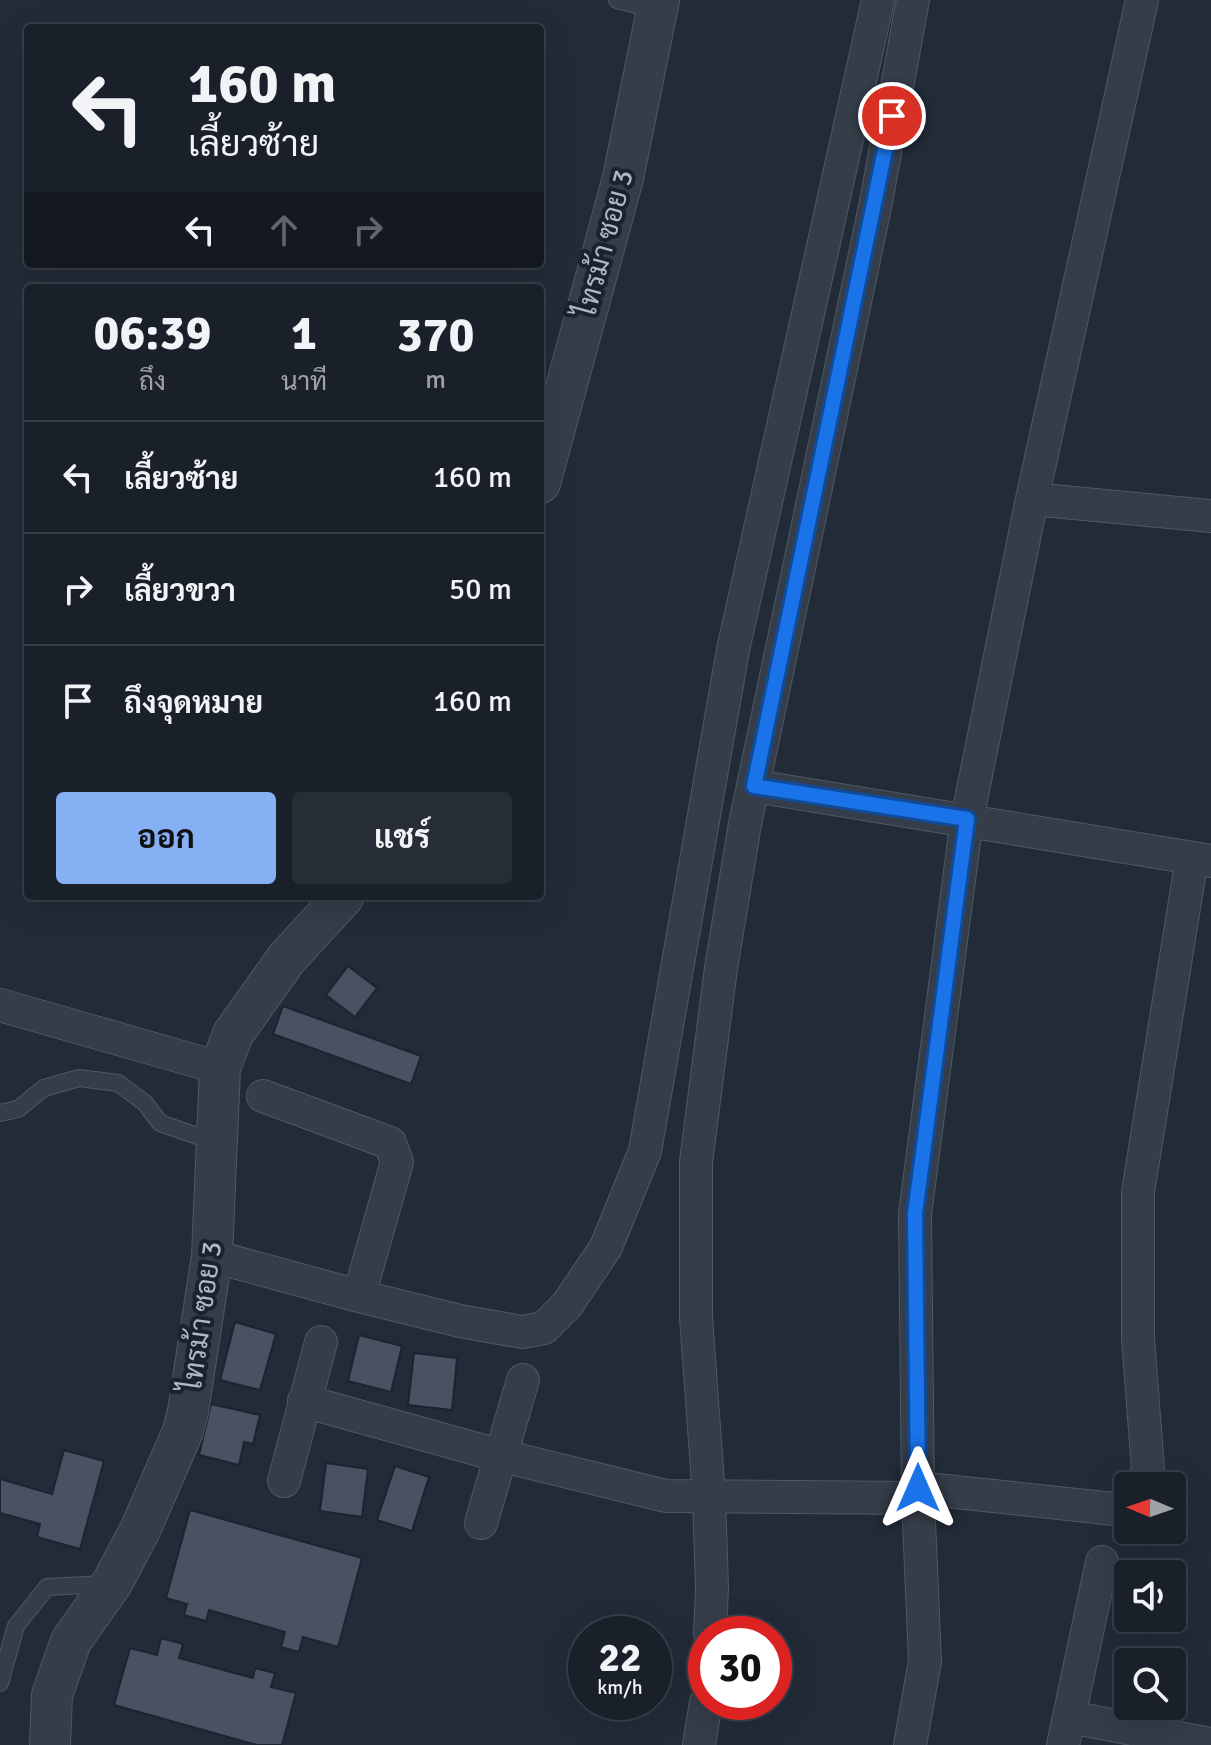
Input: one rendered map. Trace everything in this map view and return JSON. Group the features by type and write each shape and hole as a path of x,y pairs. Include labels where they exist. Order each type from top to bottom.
{"street":[{"path":"212,1256 460,1321 522,1332 544,1328 576,1295 606,1247 645,1151 733,650 878,0"},
{"path":"711,1616 709,1497 696,1317 696,1162 721,968 754,786 876,202 913,0"},
{"path":"910,1745 925,1661 918,1493 915,1214 967,819 1032,499 1142,0"},
{"name":"ไทรม้า ซอย 3","path":"544,468 623,178 658,5"},
{"path":"1032,499 1211,516"},
{"path":"754,786 1201,859 1138,1192 1138,1339 1147,1472"},
{"name":"ไทรม้า ซอย 3","path":"50,1745 52,1695 71,1641 112,1583 140,1530 183,1431 212,1256 220,1068 233,1034 287,958 340,900"},
{"path":"0,1005 220,1068"},
{"path":"263,1096 390,1143 397,1162 359,1296"},
{"path":"284,1481 321,1342"},
{"path":"481,1523 523,1380"},
{"path":"304,1401 500,1455 666,1496 918,1493 1114,1509"},
{"path":"1102,1562 1066,1731 1211,1744"},
{"path":"699,1745 703,1720"}],"lane":[{"path":"617,0 658,5"},
{"path":"0,1113 18,1109 44,1088 79,1078 118,1083 145,1103 160,1123 218,1144"},
{"path":"0,1683 16,1626 47,1587 112,1583"}],"building":[{"path":"348,966 377,988 355,1017 326,995"},
{"path":"283,1006 421,1056 411,1084 273,1034"},
{"path":"235,1322 276,1334 260,1390 220,1380"},
{"path":"359,1335 402,1346 391,1392 348,1381"},
{"path":"414,1353 457,1358 452,1410 408,1405"},
{"path":"211,1404 260,1415 253,1444 244,1442 239,1465 199,1455"},
{"path":"64,1450 104,1461 80,1549 37,1537 40,1524 0,1513 0,1479 52,1494"},
{"path":"326,1463 368,1469 362,1517 320,1511"},
{"path":"395,1466 429,1477 412,1531 377,1520"},
{"path":"190,1510 362,1558 338,1647 303,1637 299,1652 281,1647 285,1632 209,1610 206,1621 184,1615 187,1604 166,1598"},
{"path":"161,1638 183,1644 179,1658 253,1678 255,1668 275,1673 271,1687 296,1693 282,1745 257,1745 114,1705 130,1648 157,1655"}],"route":[{"path":"892,116 754,786 967,819 915,1214 918,1488"}]}
